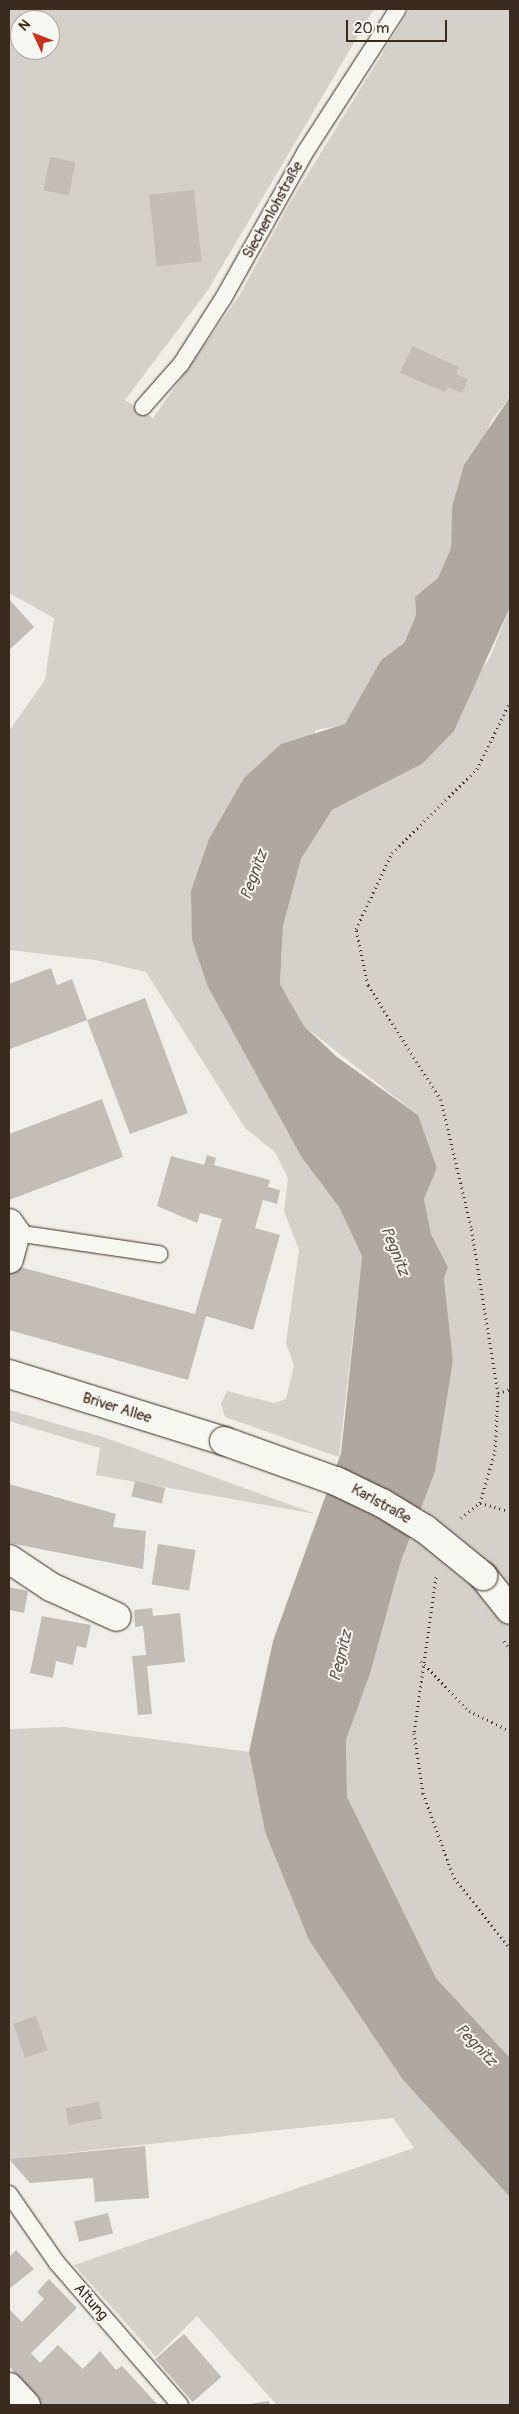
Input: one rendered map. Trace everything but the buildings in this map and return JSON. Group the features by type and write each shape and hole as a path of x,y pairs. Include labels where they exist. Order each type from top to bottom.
{"main road":[{"path":"9,1259 12,1228"},
{"name":"Briver Allee","path":"9,1374 224,1441"},
{"name":"Karlstraße","path":"224,1441 336,1480 382,1503 425,1529 483,1576 510,1610"},
{"path":"9,1558 51,1587 117,1617"},
{"path":"9,2387 26,2405"}],"lane":[{"name":"Siechenlohstraße","path":"143,407 181,364 224,297 306,151 398,9"},
{"path":"12,1228 159,1254"},
{"name":"Altung","path":"9,2194 58,2263 180,2405"}],"path":[{"path":"510,702 477,769 392,853 356,929 368,985 441,1100 471,1227 498,1393 495,1451 480,1503 510,1511"},
{"path":"498,1393 510,1389"},
{"path":"437,1574 421,1660 414,1733 423,1792 454,1878 510,1948"},
{"path":"421,1660 468,1711 510,1731"}],"shaded area":[{"path":"9,9 374,9 208,290 125,400 153,418 239,296 289,204 410,9 510,9 510,397 493,418 452,507 451,548 438,578 415,597 416,615 403,644 381,660 345,725 316,730 208,987 302,1158 339,1207 362,1256 339,1457 225,1417 221,1404 227,1391 274,1403 286,1399 294,1366 286,1343 299,1250 284,1211 288,1178 275,1152 245,1128 146,972 95,960 9,950 9,731 45,680 54,618 9,593"},
{"path":"510,607 510,2058 436,1978 347,1798 346,1740 370,1674 401,1561 435,1472 453,1361 444,1279 448,1267 431,1234 424,1199 437,1168 418,1115 304,1026 280,984 283,926 301,859 332,810 422,764 490,657"},
{"path":"9,1410 106,1438 316,1514 96,1475 100,1448 9,1421"},
{"path":"64,1727 249,1752 265,1832 403,2080 510,2197 510,2405 277,2405 197,2316 156,2357 74,2265 414,2148 393,2118 9,2159 9,1729"}],"water":[{"name":"Pegnitz","path":"510,397 510,607 454,731 422,764 332,810 301,859 283,926 280,984 304,1026 337,1057 418,1115 437,1168 424,1199 431,1234 448,1267 444,1279 453,1361 435,1472 401,1561 370,1674 346,1740 347,1797 436,1978 510,2058 510,2197 403,2080 309,1940 265,1832 249,1752 273,1641 341,1453 362,1256 339,1207 302,1158 208,987 192,940 191,891 209,839 244,778 281,744 345,724 381,660 404,643 416,615 415,597 438,578 451,548 452,507 464,465"}]}
